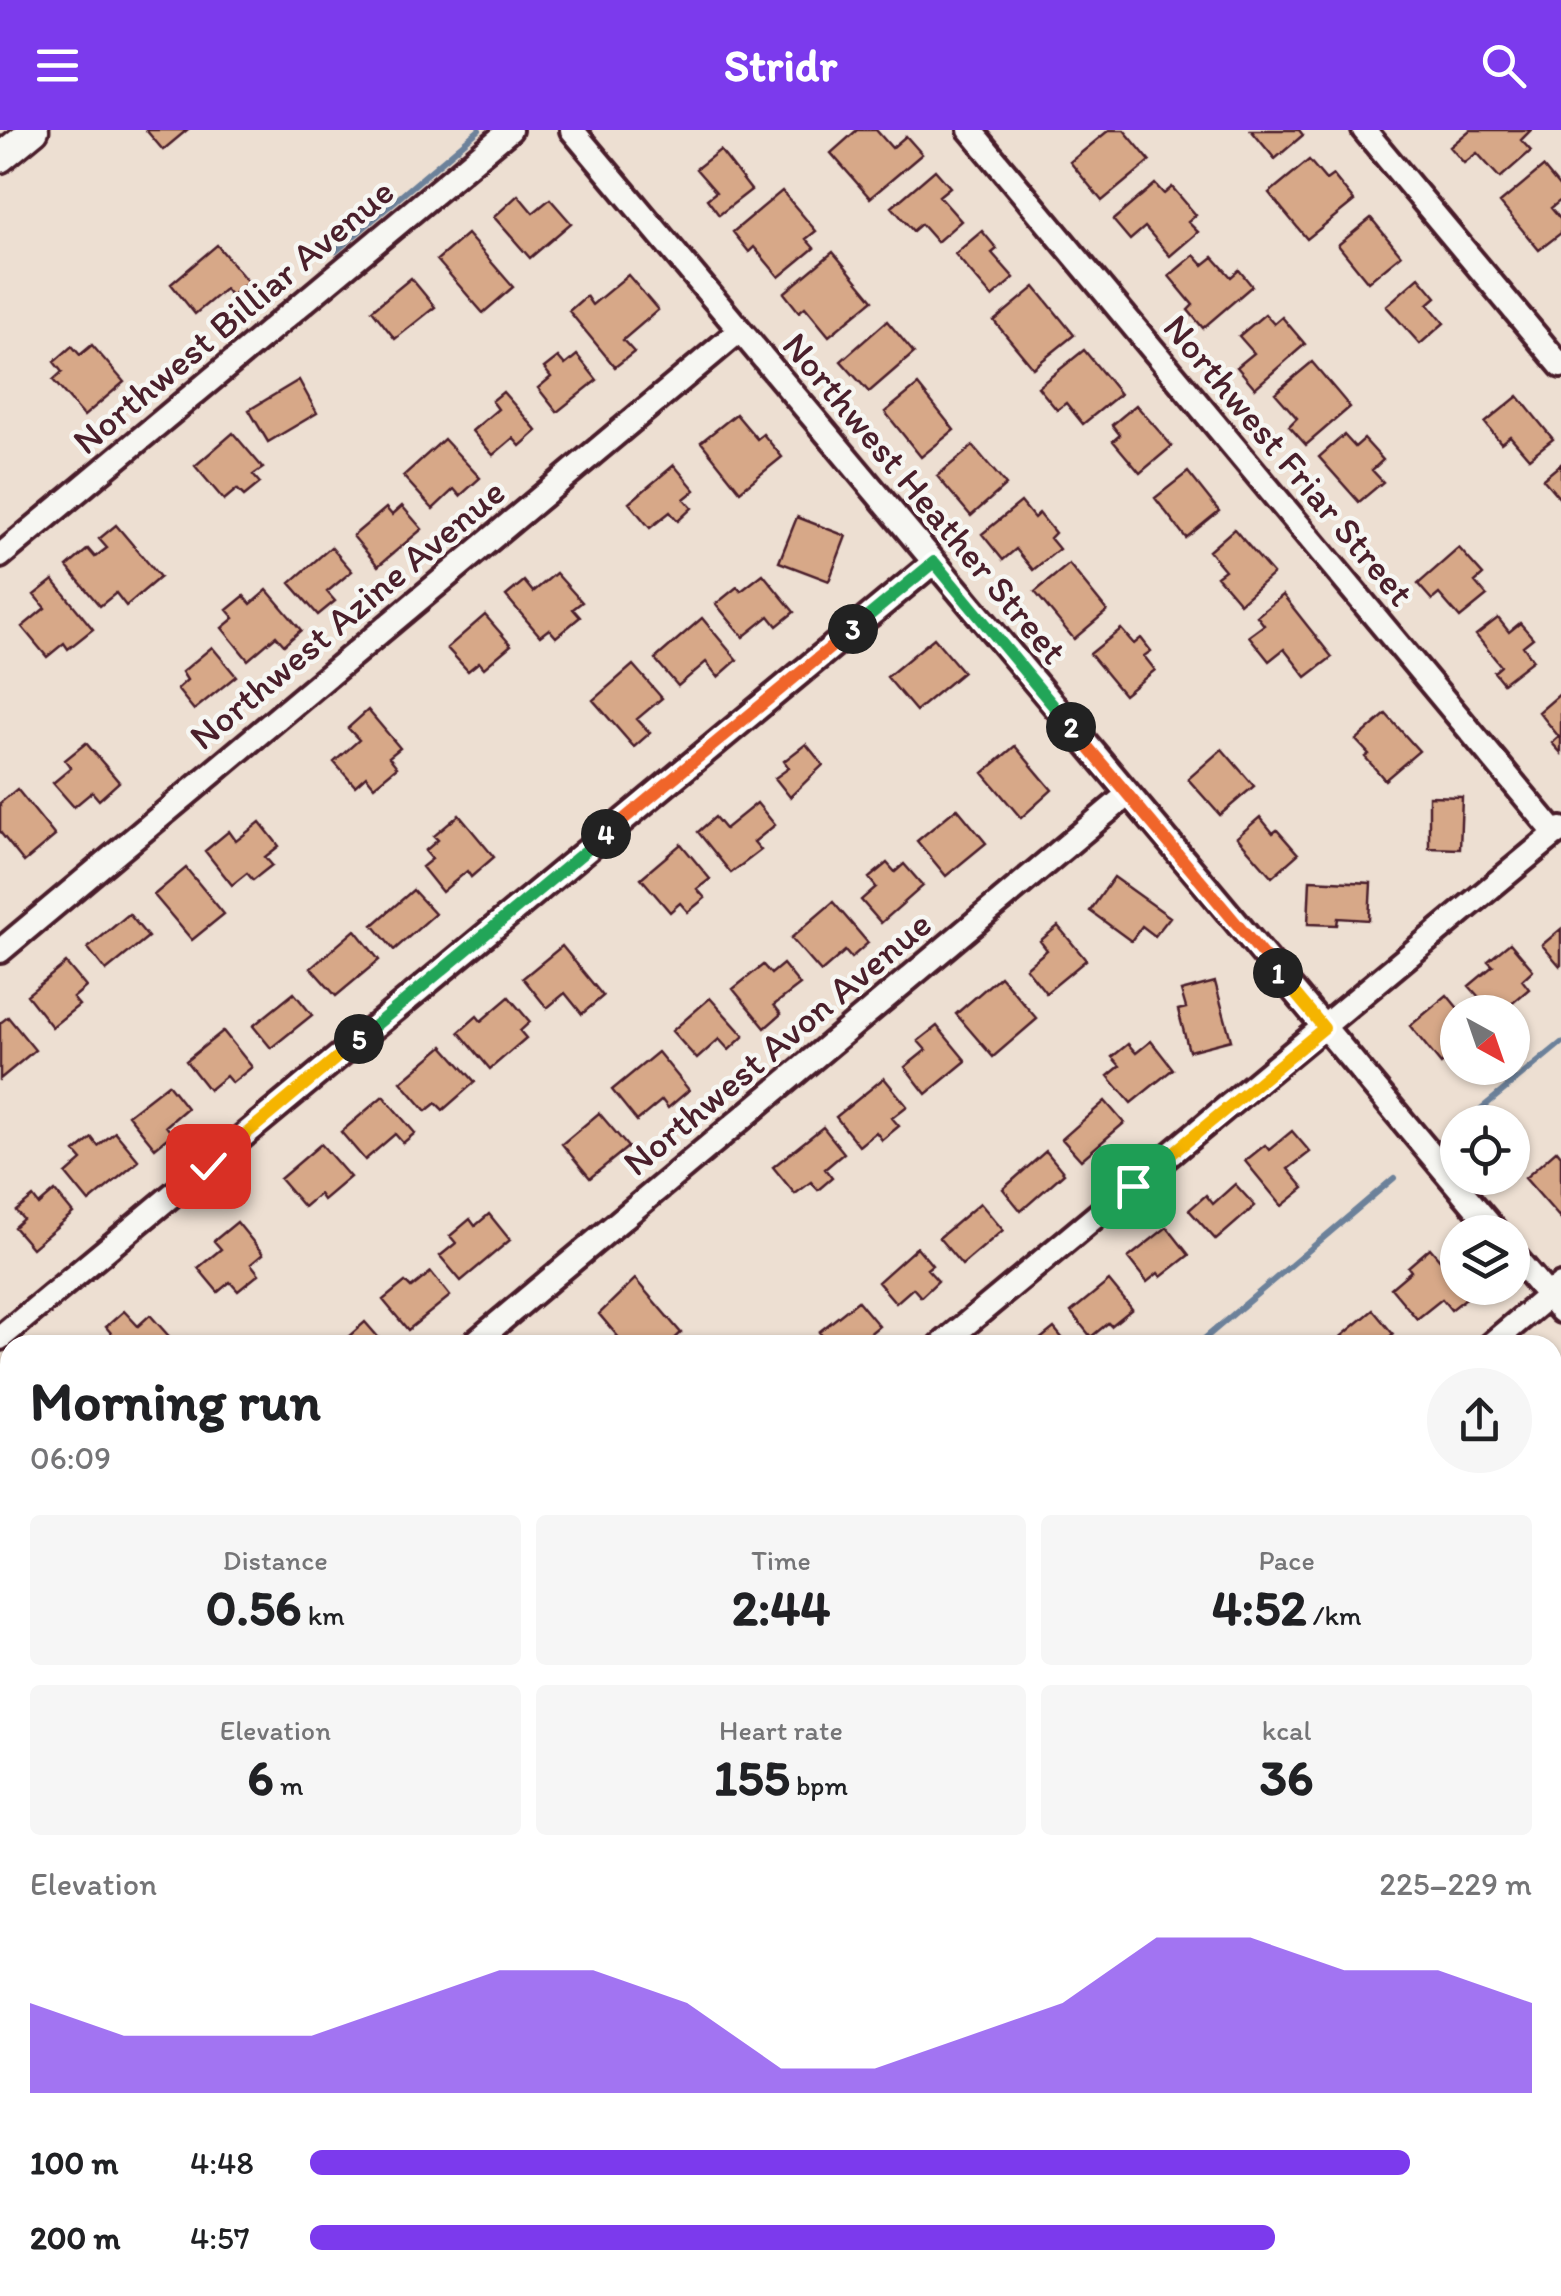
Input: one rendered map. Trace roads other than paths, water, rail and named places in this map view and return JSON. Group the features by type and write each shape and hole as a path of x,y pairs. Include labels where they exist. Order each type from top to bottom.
{"main road":[{"path":"0,158 34,130"}],"street":[{"name":"Northwest Billiar Avenue","path":"0,556 510,130"},
{"name":"Northwest Heather Street","path":"572,130 1482,1215"},
{"name":"Northwest Friar Street","path":"970,130 1558,832"},
{"path":"1364,130 1561,366"},
{"name":"Northwest Azine Avenue","path":"0,951 739,331"},
{"path":"4,1335 934,562"},
{"name":"Northwest Avon Avenue","path":"484,1335 1127,795"},
{"path":"953,1335 1558,832"},
{"path":"1504,1335 1557,1297 1530,1270"}],"waterway":[{"path":"336,251 479,130"},
{"path":"1486,1105 1561,1043"},
{"path":"1209,1335 1394,1178"}]}
